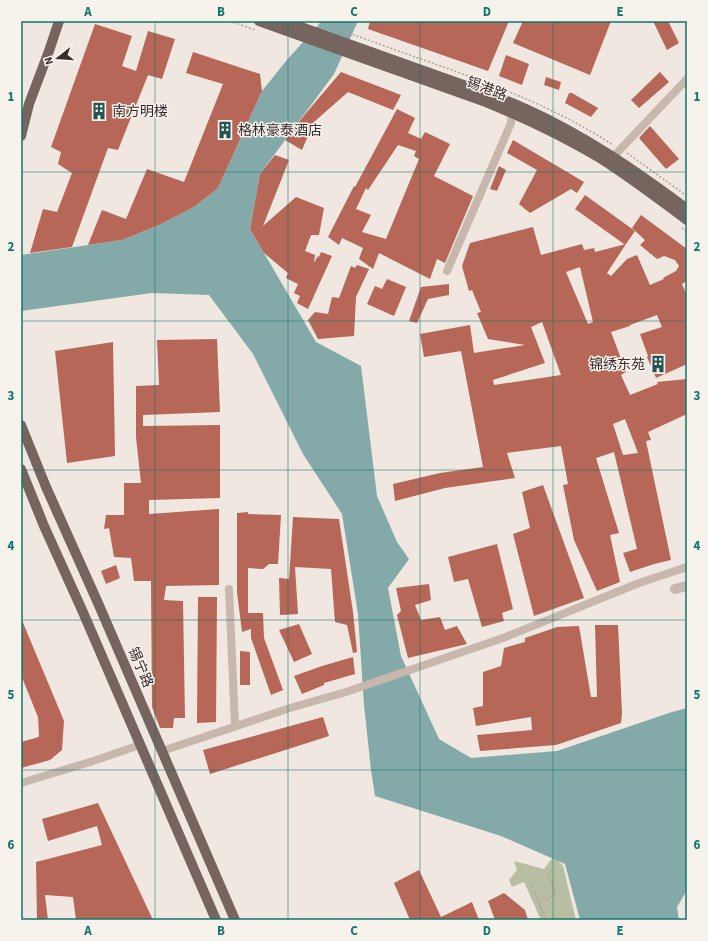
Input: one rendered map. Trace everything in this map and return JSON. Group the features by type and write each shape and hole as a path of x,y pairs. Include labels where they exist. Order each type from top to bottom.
{"main road":[{"path":"21,136 29,104 59,21"},
{"name":"锡港路","path":"259,21 316,37 344,47 512,112 550,130 601,159 627,176 684,224"},
{"name":"锡港路","path":"284,21 316,37"},
{"name":"锡港路","path":"344,47 489,94 526,109 573,133 613,157 687,209"},
{"name":"锡宁路","path":"21,425 46,487 98,603 235,920"},
{"path":"21,469 44,526 216,920"}],"street":[{"path":"613,157 687,79"},
{"path":"447,271 511,123 512,112"},
{"path":"162,751 290,708 346,692 504,638 639,583 687,567"},
{"path":"676,589 687,586"},
{"path":"229,589 235,726"},
{"path":"21,782 90,762 140,745"}],"path":[{"path":"315,21 353,35"},
{"path":"684,224 687,232"},
{"path":"539,903 556,894 548,874 553,869"},
{"path":"532,886 546,920"},
{"path":"538,915 543,912"}],"green space":[{"path":"554,856 563,866 576,920 541,920 524,882 512,887 509,880 517,870 514,861 544,869"}],"water":[{"path":"322,21 358,21 334,74 260,174 250,229 316,342 361,366 377,496 397,542 409,559 388,588 401,656 439,739 471,758 557,751 687,708 687,890 677,907 679,920 580,920 565,864 501,836 375,796 364,705 358,614 342,514 303,454 253,354 209,295 152,293 21,311 21,255 122,240 159,225 194,207 218,188 262,91 286,61"}],"building":[{"path":"370,21 509,21 488,71 368,29"},
{"path":"523,21 611,21 590,75 513,43"},
{"path":"653,21 668,21 679,43 667,50"},
{"name":"南方明楼","path":"95,24 132,36 122,66 136,71 148,31 175,39 162,79 148,75 118,150 108,148 72,247 30,253 43,209 57,212 72,173 58,164 61,152 51,147"},
{"name":"格林豪泰酒店","path":"193,52 260,74 262,91 218,188 194,207 159,225 122,240 88,245 102,210 126,219 147,169 184,182 223,84 186,73"},
{"path":"506,55 529,64 522,85 499,76"},
{"path":"341,72 401,95 393,110 348,92 314,122 302,150 285,140 306,113"},
{"path":"660,72 669,82 639,108 631,100"},
{"path":"546,77 561,82 559,90 544,85"},
{"path":"569,93 572,93 598,108 591,117 565,103"},
{"path":"397,109 415,118 408,133 421,139 425,132 450,144 434,176 473,196 445,263 437,259 430,279 379,253 373,269 359,259 363,248 342,238 339,245 328,237 354,186 355,187","holes":["398,145 416,151 414,156 419,159 386,239 362,232 371,215 356,209 366,188 368,190"]},
{"path":"650,126 679,159 666,169 639,138"},
{"path":"513,140 584,182 577,193 571,189 530,213 519,204 537,170 507,153"},
{"path":"275,155 289,160 263,226 296,197 324,208 319,235 311,235 305,251 315,255 314,263 321,252 332,256 308,309 297,303 300,296 294,293 298,284 286,278 288,273 264,253 250,229 260,174"},
{"path":"499,166 506,170 497,191 490,189"},
{"path":"585,195 635,231 626,244 575,209"},
{"path":"641,215 687,249 687,281 682,284 687,295 687,364 656,378 647,357 648,356 640,334 662,327 657,315 611,332 626,372 621,375 630,395 658,384 657,382 687,379 687,414 648,432 651,440 646,441 671,560 630,572 623,553 637,549 614,452 596,458 619,533 610,535 620,582 597,591 574,540 563,485 568,484 561,446 507,453 515,478 445,488 395,501 393,484 440,473 483,467 461,351 424,357 420,334 470,325 474,353 525,345 488,339 477,313 481,312 472,290 469,291 462,266 470,243 533,227 541,255 582,244 584,250 594,248 595,252 626,244 607,273 611,276 627,259 637,255 650,285 664,279 663,278 676,271 679,266 675,260 664,256 657,259 640,245 645,240 632,228","holes":["580,267 593,322 588,324 566,272","542,322 561,375 494,385 493,380 545,363 531,327","625,419 638,453 623,455 613,424"]},
{"path":"357,265 369,269 356,297 354,336 318,339 308,320 315,312 328,314 332,297 339,298 351,266 355,268"},
{"path":"387,279 406,287 394,316 367,304 375,286 382,289"},
{"path":"449,284 449,295 428,299 417,323 409,321 421,287"},
{"path":"217,339 220,412 143,415 143,426 220,425 220,498 149,500 149,514 219,509 219,585 166,586 164,600 183,601 185,718 174,718 173,728 160,728 152,707 151,581 134,581 131,558 114,557 109,528 104,529 106,515 124,515 124,483 141,483 136,437 136,386 159,385 157,340"},
{"path":"113,342 115,456 67,463 55,351"},
{"path":"543,485 584,598 534,616 513,534 530,528 522,492"},
{"path":"248,512 248,514 281,515 278,564 269,564 263,569 248,568 248,613 263,613 264,638 283,690 271,695 251,638 251,629 242,632 237,592 237,513"},
{"path":"293,517 339,519 353,612 357,652 353,653 347,625 335,622 331,569 295,567 298,614 280,615 279,578 289,579"},
{"path":"497,544 513,609 502,613 504,621 482,627 468,579 454,582 448,557"},
{"path":"116,565 120,578 106,584 101,571"},
{"path":"429,584 431,600 415,605 421,620 440,617 445,630 457,626 467,644 408,658 397,615 401,611 396,588"},
{"path":"198,597 217,597 216,722 197,723"},
{"path":"21,618 64,721 62,750 50,760 21,768 21,742 39,737 38,717 21,675"},
{"path":"299,624 312,654 294,662 279,630"},
{"path":"595,625 618,625 622,713 621,723 556,745 480,751 477,735 532,730 531,717 476,726 473,708 483,706 483,672 501,666 504,648 525,642 525,638 557,627 579,626 591,697 597,697"},
{"path":"240,651 250,652 250,685 240,685"},
{"path":"353,657 355,674 324,683 324,685 302,694 294,676"},
{"path":"323,717 329,736 210,774 203,750"},
{"path":"98,803 153,920 76,920 73,897 45,895 48,920 37,920 36,862 102,845 97,826 48,841 42,819"},
{"path":"419,870 441,917 472,902 479,920 410,920 394,883"},
{"path":"504,893 525,910 528,920 495,920 488,901"}],"place":[{"name":"南方明楼","path":"99,111"},
{"name":"格林豪泰酒店","path":"225,130"},
{"name":"锦绣东苑","path":"658,364"}]}
